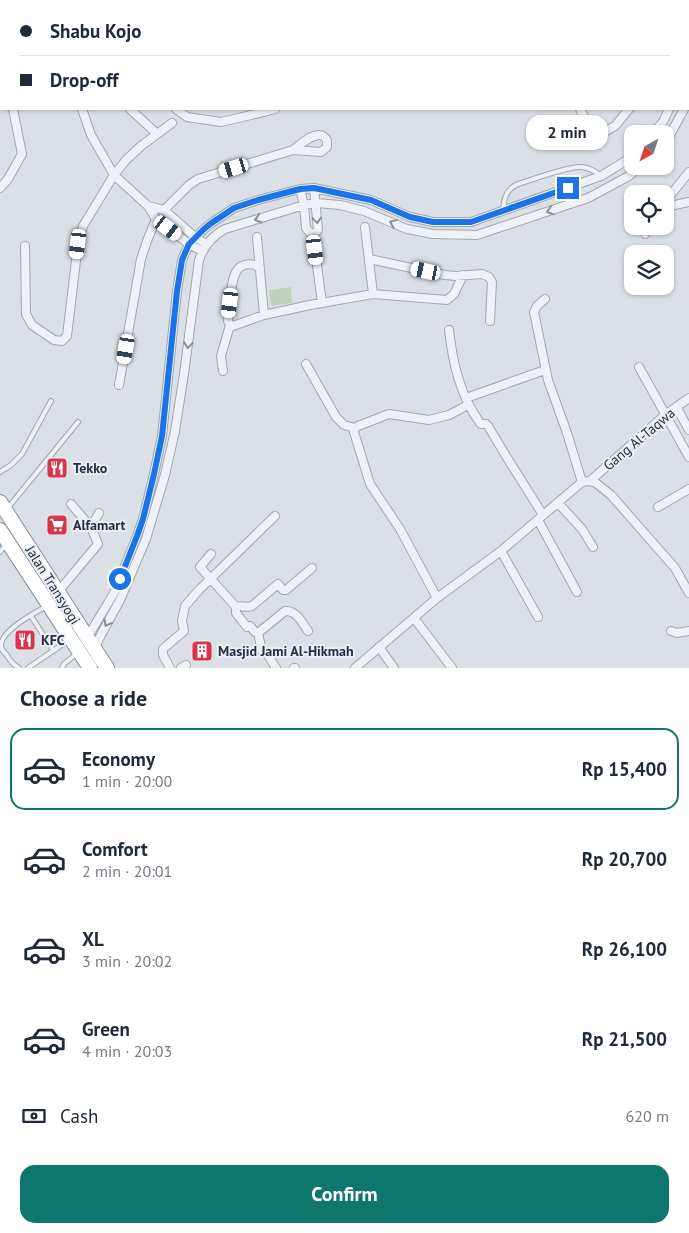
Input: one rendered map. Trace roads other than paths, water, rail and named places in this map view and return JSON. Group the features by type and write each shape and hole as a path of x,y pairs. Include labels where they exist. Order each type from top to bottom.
{"highway":[{"name":"Jalan Transyogi","path":"3,506 107,668"},
{"name":"Jalan Transyogi","path":"3,541 28,572 90,668"},
{"path":"28,572 41,565"}],"street":[{"path":"0,188 8,179 22,154 13,110"},
{"path":"82,110 91,135 114,175 148,206 156,219 189,244 204,248"},
{"path":"131,110 157,134"},
{"path":"178,110 188,117 221,122 250,112 267,110"},
{"path":"580,110 593,130 604,132 615,126 628,110"},
{"path":"660,125 669,110"},
{"path":"674,127 683,110"},
{"path":"25,246 26,314 32,325 54,340 62,341 67,336 79,238 83,226 114,175 131,155 172,124"},
{"path":"164,210 193,181 293,150"},
{"path":"90,643 114,593 143,519 162,436 182,260 189,244 195,237 234,208 300,189 314,188 371,200 410,217 433,222 471,222 601,176 624,162"},
{"path":"90,643 121,598 152,521 165,475 174,431 184,374 197,270 204,248 216,234 225,229 316,203 340,205 364,211 407,229 433,234 477,234 588,198 630,175"},
{"path":"674,191 688,175"},
{"path":"601,176 609,188"},
{"path":"313,235 318,230 314,188"},
{"path":"300,189 304,205 306,228 313,235 322,302"},
{"path":"674,205 689,202"},
{"path":"148,206 164,210 195,237 204,248"},
{"path":"502,211 508,224"},
{"path":"119,385 141,259 156,219"},
{"path":"365,226 373,294"},
{"path":"257,237 264,315"},
{"path":"369,259 445,275 487,275 492,280 490,321"},
{"path":"223,371 221,356 230,325 228,321 235,273 240,267 248,263 255,264 260,268"},
{"path":"230,325 233,326 264,315 322,302 373,294 447,300 454,294 463,275"},
{"path":"545,299 537,306 534,312 545,370 586,482 596,483 611,495 675,568 689,593"},
{"path":"449,330 454,364 459,384 467,402 480,423 488,426 541,518 577,592"},
{"path":"306,364 336,417 344,425 355,428 389,414 429,420 449,415 467,402 545,370"},
{"path":"639,367 689,457"},
{"name":"Gang Al-Taqwa","path":"355,668 437,598 501,551 689,398"},
{"path":"677,408 689,430"},
{"path":"355,428 354,432 370,484 400,529 437,598"},
{"path":"658,507 689,489"},
{"path":"558,503 582,529 593,547"},
{"path":"58,592 97,546 98,542 91,527 71,504"},
{"path":"91,527 99,513"},
{"path":"170,668 163,655 163,649 184,631 182,621 185,606 275,516"},
{"path":"143,519 152,521"},
{"path":"501,551 538,617"},
{"path":"212,554 200,567 236,607 236,613 247,627 250,626 258,633 262,651 268,655 276,668"},
{"path":"236,607 252,606 275,585 278,584 283,590 286,590 312,568"},
{"path":"258,633 285,611 290,610 294,612 308,631"},
{"path":"414,618 452,668"},
{"path":"671,631 677,634 689,631"},
{"path":"379,647 394,668"}],"lane":[{"path":"502,211 506,193 516,185 572,168 587,168 601,176"},
{"path":"0,472 22,454 51,401"},
{"path":"3,506 78,422"},
{"path":"19,668 9,659 1,645 11,629 49,605"},
{"path":"31,616 53,650"},
{"path":"28,668 71,639"},
{"path":"62,668 64,664 79,652"}],"place":[{"name":"Tekko","path":"57,468"},
{"name":"Alfamart","path":"57,525"},
{"name":"KFC","path":"25,640"},
{"name":"Masjid Jami Al-Hikmah","path":"202,651"}]}
